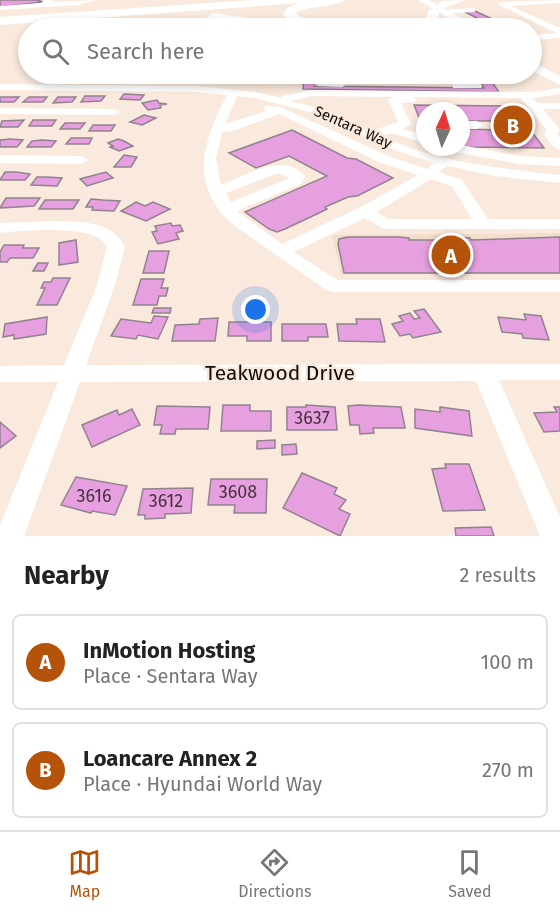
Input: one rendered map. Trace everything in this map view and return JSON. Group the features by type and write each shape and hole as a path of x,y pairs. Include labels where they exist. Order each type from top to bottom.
{"highway":[{"path":"108,8 197,0"},
{"path":"0,16 227,0"},
{"path":"33,18 302,0"},
{"path":"294,18 289,14 291,10 303,5 340,0"},
{"path":"458,18 445,3 460,0"},
{"path":"44,17 178,15 215,18"},
{"path":"0,21 18,19"}],"main road":[{"path":"412,0 455,18"},
{"path":"422,0 456,18"},
{"path":"542,68 560,73"},
{"path":"542,71 560,81"}],"street":[{"path":"0,8 48,2 79,3 93,0"},
{"path":"529,18 501,4 560,1"},
{"path":"542,24 560,33"},
{"path":"542,35 560,33"},
{"path":"45,88 49,84"},
{"path":"168,89 170,84"},
{"path":"274,84 299,95 529,101 560,106"},
{"path":"322,84 477,86 476,84"},
{"path":"0,87 168,89 231,96 281,105 366,151 457,183 483,223"},
{"path":"529,101 560,91"},
{"path":"218,128 229,128 299,95"},
{"path":"231,96 208,160 208,170 216,192 234,217 333,286 560,286"},
{"path":"392,97 405,124"},
{"path":"529,101 557,130 550,134 560,146"},
{"name":"Sentara Way","path":"281,105 326,113 405,150 416,151"},
{"path":"0,111 114,112"},
{"path":"372,135 405,124 416,124"},
{"path":"470,125 477,125"},
{"path":"391,129 416,136"},
{"path":"281,250 365,210 429,175 445,156"},
{"name":"Sentara Way","path":"452,156 495,172 557,182"},
{"path":"470,156 560,162"},
{"path":"0,159 81,160"},
{"path":"216,192 276,169 286,169 298,176 297,180 228,209"},
{"path":"365,210 384,224 560,224"},
{"path":"0,228 86,228 105,232 115,242 114,260 10,536"},
{"path":"484,372 554,536"},
{"name":"Teakwood Drive","path":"0,374 560,372"}],"shaded area":[{"path":"560,233 560,274 341,274 332,235"}],"building":[{"path":"0,0 41,0 39,1 43,2 0,7"},
{"path":"463,11 475,11 490,18 477,18"},
{"path":"303,84 484,88 481,84 493,84 499,92 303,89"},
{"path":"124,94 144,95 140,100 120,99"},
{"path":"85,96 105,96 101,101 81,102"},
{"path":"0,97 19,97 14,102 0,102"},
{"path":"29,97 47,97 43,102 23,102"},
{"path":"58,97 76,97 72,102 53,103"},
{"path":"157,100 159,103 167,104 160,105 161,108 148,110 142,103"},
{"path":"470,106 512,106 544,148 470,147 470,129 502,130 496,121 470,121"},
{"path":"144,115 156,118 142,125 130,122"},
{"path":"24,120 18,127 0,127 2,121"},
{"path":"33,120 56,120 52,126 29,126"},
{"path":"65,123 85,123 80,129 60,129"},
{"path":"93,125 115,125 111,131 89,131"},
{"path":"292,130 393,178 357,196 348,197 325,207 327,209 285,229 277,232 269,229 245,212 327,176 289,156 256,168 229,153"},
{"path":"71,138 92,138 89,144 66,144"},
{"path":"118,139 133,146 119,151 110,147 113,146 108,143"},
{"path":"0,140 23,140 17,147 0,147"},
{"path":"32,141 56,141 51,147 27,147"},
{"path":"124,155 137,157 131,167 114,167"},
{"path":"5,172 30,174 25,180 0,180"},
{"path":"106,172 113,178 87,186 80,179"},
{"path":"37,177 62,178 57,186 31,185"},
{"path":"6,198 40,198 34,206 0,208"},
{"path":"91,199 120,201 114,211 92,210 93,207 86,207"},
{"path":"45,200 79,200 73,209 39,209"},
{"path":"136,202 145,206 153,202 170,209 146,221 121,211"},
{"path":"171,223 172,226 180,225 183,231 176,233 179,239 158,244 152,232 157,231 155,226"},
{"path":"348,237 445,240 444,238 454,237 471,240 560,237 560,273 344,273 338,244 339,239"},
{"path":"76,240 78,262 59,265 59,243"},
{"path":"4,245 39,248 33,258 10,258 7,262 0,262 0,252"},
{"path":"149,251 169,251 164,273 143,273"},
{"path":"38,263 48,263 44,271 33,271"},
{"path":"53,278 70,278 57,305 37,305 45,288 41,288 44,282 51,282"},
{"path":"141,279 164,279 161,288 168,288 166,296 159,296 157,305 133,305"},
{"path":"154,308 171,308 170,313 152,313"},
{"path":"424,309 441,332 413,338 410,334 400,336 392,324 403,321 399,316 410,313 414,319 420,318 414,311"},
{"path":"524,314 541,316 549,340 523,338 522,334 502,332 498,317 526,320"},
{"path":"154,316 168,317 158,339 138,335 136,339 111,336 121,319 151,323"},
{"path":"47,317 46,334 14,339 14,335 3,337 5,324"},
{"path":"218,318 215,341 172,341 175,325 199,324 200,319"},
{"path":"356,319 380,319 385,342 339,341 337,324 357,324"},
{"path":"229,322 271,322 271,341 247,341 247,336 228,336"},
{"path":"282,324 326,324 328,337 308,337 308,341 282,341"},
{"path":"223,405 250,405 250,411 271,411 271,431 221,431"},
{"path":"306,405 335,407 337,430 287,430 287,407 306,407"},
{"path":"157,406 210,407 208,429 176,429 175,434 160,434 162,425 154,425"},
{"path":"348,406 401,407 405,428 373,428 374,433 360,434 359,425 350,425"},
{"path":"440,407 469,411 472,436 415,428 415,409 440,412"},
{"path":"554,407 560,407 560,431 544,432 534,413 557,412"},
{"path":"132,409 140,425 92,447 82,425 117,410 119,415"},
{"path":"0,422 16,436 0,448"},
{"path":"275,440 275,448 257,449 257,441"},
{"path":"296,444 297,454 282,455 282,445"},
{"path":"445,464 469,464 485,510 443,511 432,469 446,468"},
{"path":"302,473 337,488 334,494 346,500 339,509 350,514 340,536 283,508"},
{"path":"76,477 127,486 115,515 92,511 91,513 61,505"},
{"path":"211,479 267,479 266,513 234,513 235,505 208,505"},
{"path":"193,488 191,513 165,514 165,518 145,519 145,515 138,515 143,489"},
{"path":"491,527 494,536 456,536 455,528"}],"place":[{"name":"Loancare Annex 2","path":"513,125"},
{"name":"InMotion Hosting","path":"451,255"}]}
